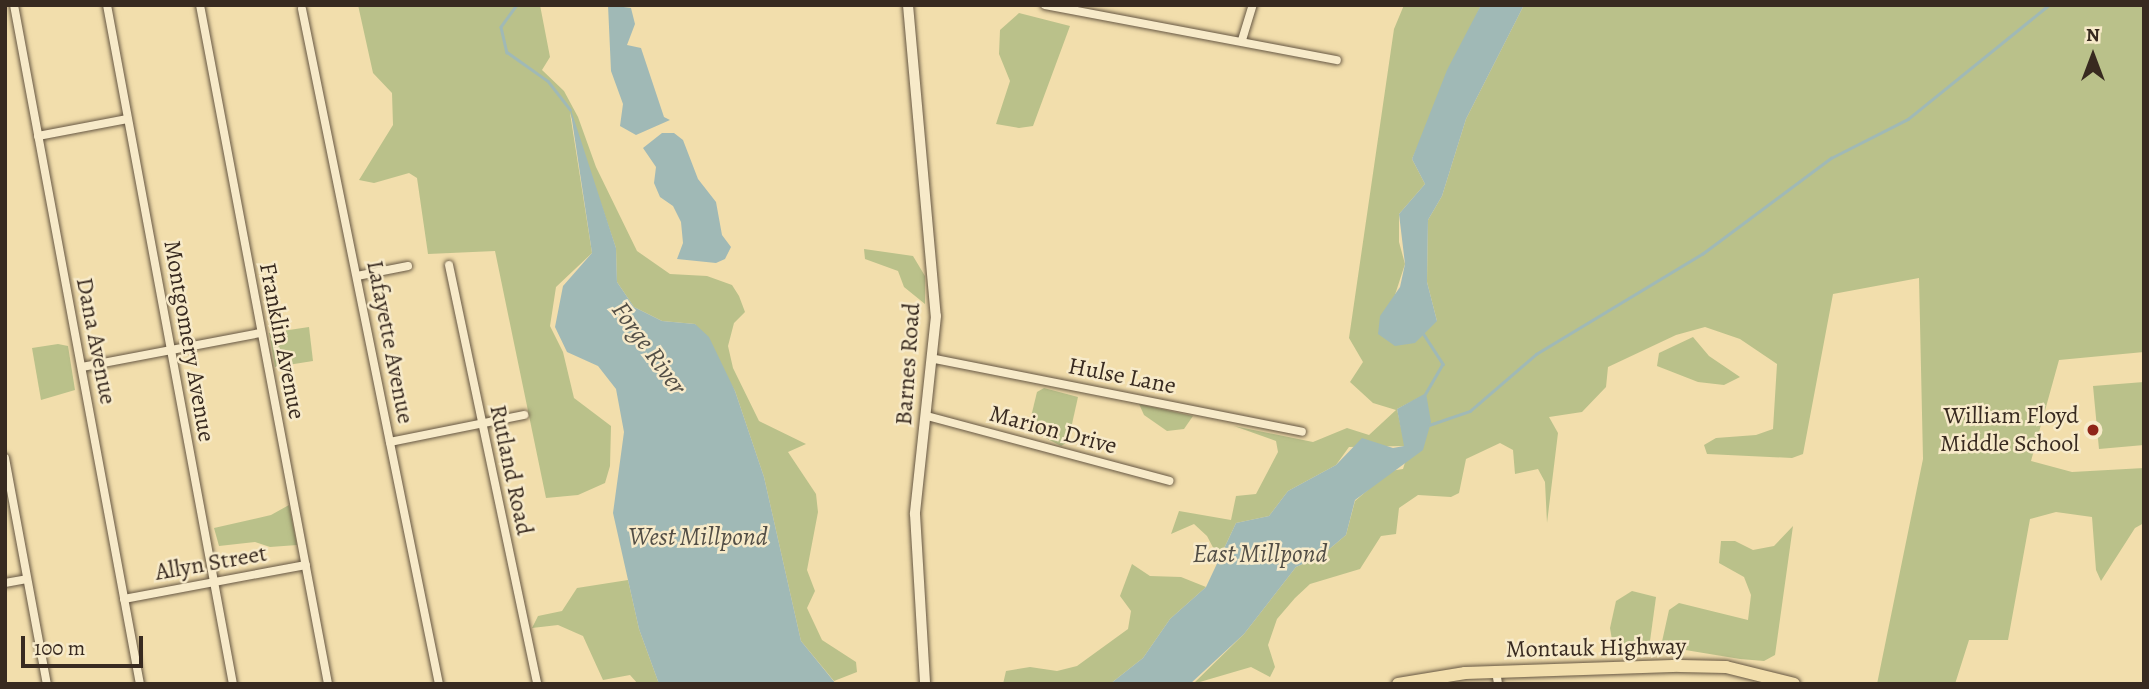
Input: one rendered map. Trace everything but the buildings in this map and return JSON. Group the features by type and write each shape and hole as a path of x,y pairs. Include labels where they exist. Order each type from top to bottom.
{"main road":[{"name":"Montauk Highway","path":"1398,684 1497,677 1575,666 1726,667 1794,684"}],"street":[{"name":"Dana Avenue","path":"14,5 140,684"},
{"name":"Montgomery Avenue","path":"107,5 233,684"},
{"name":"Franklin Avenue","path":"200,5 328,684"},
{"name":"Barnes Road","path":"908,5 935,302 935,359 915,514 925,684"},
{"path":"1045,5 1338,60"},
{"path":"1242,40 1253,5"},
{"name":"Lafayette Avenue","path":"302,9 439,684"},
{"path":"38,136 127,119"},
{"name":"Rutland Road","path":"449,265 537,684"},
{"path":"358,276 408,266"},
{"path":"82,367 261,333"},
{"name":"Hulse Lane","path":"935,359 1302,432"},
{"path":"390,442 524,415"},
{"name":"Marion Drive","path":"927,416 1169,481"},
{"path":"5,458 47,684"},
{"name":"Allyn Street","path":"124,599 306,565"},
{"path":"5,583 27,579"}],"green space":[{"path":"358,5 540,5 550,57 542,70 564,91 578,117 596,167 637,251 670,274 707,276 732,285 739,296 745,312 734,323 728,346 733,368 759,421 806,444 788,452 816,494 818,512 807,570 815,591 807,608 822,640 856,662 857,672 834,681 801,641 764,477 735,391 695,324 662,321 634,307 617,282 616,248 570,113 592,253 556,287 550,326 563,352 574,398 611,426 610,466 605,483 578,495 546,498 495,251 428,254 417,178 409,173 374,183 359,180 393,125 392,93 373,73"},
{"path":"1404,5 1481,5 1412,159 1425,184 1399,214 1399,242 1405,264 1394,298 1437,321 1427,282 1428,220 1442,196 1466,119 1524,5 2144,5 2144,352 2059,360 2031,461 2072,472 2144,468 2144,523 2135,528 2101,581 2096,570 2092,517 2056,512 2030,519 2008,640 1969,640 1955,684 1877,684 1923,459 1919,278 1833,294 1803,454 1792,458 1707,454 1704,445 1716,438 1756,435 1773,429 1777,364 1740,339 1705,327 1676,335 1608,367 1606,387 1582,412 1549,417 1558,433 1547,523 1545,482 1538,469 1515,474 1513,450 1500,443 1466,459 1459,493 1451,497 1418,495 1399,508 1396,534 1381,536 1360,569 1310,584 1295,598 1277,619 1268,645 1275,667 1270,677 1251,667 1193,684 1244,634 1296,567 1321,556 1346,535 1355,501 1390,471 1403,469 1426,394 1397,409 1405,446 1349,447 1336,465 1288,491 1269,516 1236,523 1219,559 1207,536 1194,524 1171,534 1179,511 1231,520 1236,496 1256,494 1278,452 1276,441 1234,426 1313,442 1347,428 1369,435 1396,410 1373,403 1350,382 1363,362 1349,338 1394,29"},
{"path":"1019,13 1070,26 1033,126 1019,128 996,124 1010,81 999,54 1000,30"},
{"path":"864,249 913,256 925,276 925,304 904,287 898,271 865,259"},
{"path":"309,327 313,361 275,367 269,333"},
{"path":"1693,337 1709,356 1740,377 1724,385 1698,382 1657,366 1659,353"},
{"path":"58,344 68,346 75,390 41,400 32,348"},
{"path":"2144,382 2144,445 2099,449 2093,386"},
{"path":"1044,388 1078,397 1068,442 1061,446 1028,429 1037,392"},
{"path":"1139,404 1193,416 1184,429 1167,431 1144,415"},
{"path":"289,505 297,545 270,547 255,542 219,546 214,528 271,515"},
{"path":"1793,526 1775,655 1764,661 1661,646 1669,610 1679,603 1748,620 1751,595 1744,577 1719,563 1721,541 1735,541 1753,550 1774,546"},
{"path":"1132,564 1150,576 1181,577 1206,587 1170,619 1143,658 1110,684 1003,684 1006,671 1030,667 1057,671 1077,666 1128,629 1131,611 1120,596"},
{"path":"628,580 639,629 659,684 638,684 630,675 603,680 583,636 558,625 532,628 538,616 562,611 577,588"},
{"path":"1632,591 1656,597 1650,641 1627,653 1613,646 1610,628 1616,601"}],"water":[{"path":"608,5 631,8 635,24 627,45 641,48 664,117 670,120 636,135 620,126 623,104 611,71"},
{"path":"1481,5 1524,5 1466,119 1442,196 1428,220 1427,282 1437,321 1415,343 1395,346 1378,334 1380,316 1400,287 1405,264 1399,214 1425,184 1412,159 1447,70"},
{"name":"West Millpond","path":"570,107 616,248 617,282 634,307 662,321 695,324 709,337 735,391 764,477 801,641 836,684 659,684 639,629 613,513 624,432 616,389 598,366 567,352 555,327 563,286 592,253"},
{"path":"662,133 674,133 683,140 698,179 716,202 722,235 731,247 725,259 716,263 677,259 683,243 681,222 673,206 660,197 654,183 656,167 643,148"},
{"name":"East Millpond","path":"1426,393 1431,422 1423,450 1355,500 1346,535 1321,556 1296,567 1244,634 1190,684 1110,684 1143,658 1170,619 1206,587 1236,523 1269,516 1288,491 1336,465 1362,438 1393,448 1404,446 1397,409"}],"waterway":[{"name":"Forge River","path":"517,5 501,27 507,52 548,81 570,109"},
{"path":"1429,425 1470,411 1536,354 1702,254 1831,158 1908,119 2049,5"},
{"path":"1423,333 1443,364 1426,394"}],"place":[{"name":"William Floyd Middle School","path":"2093,430"}]}
